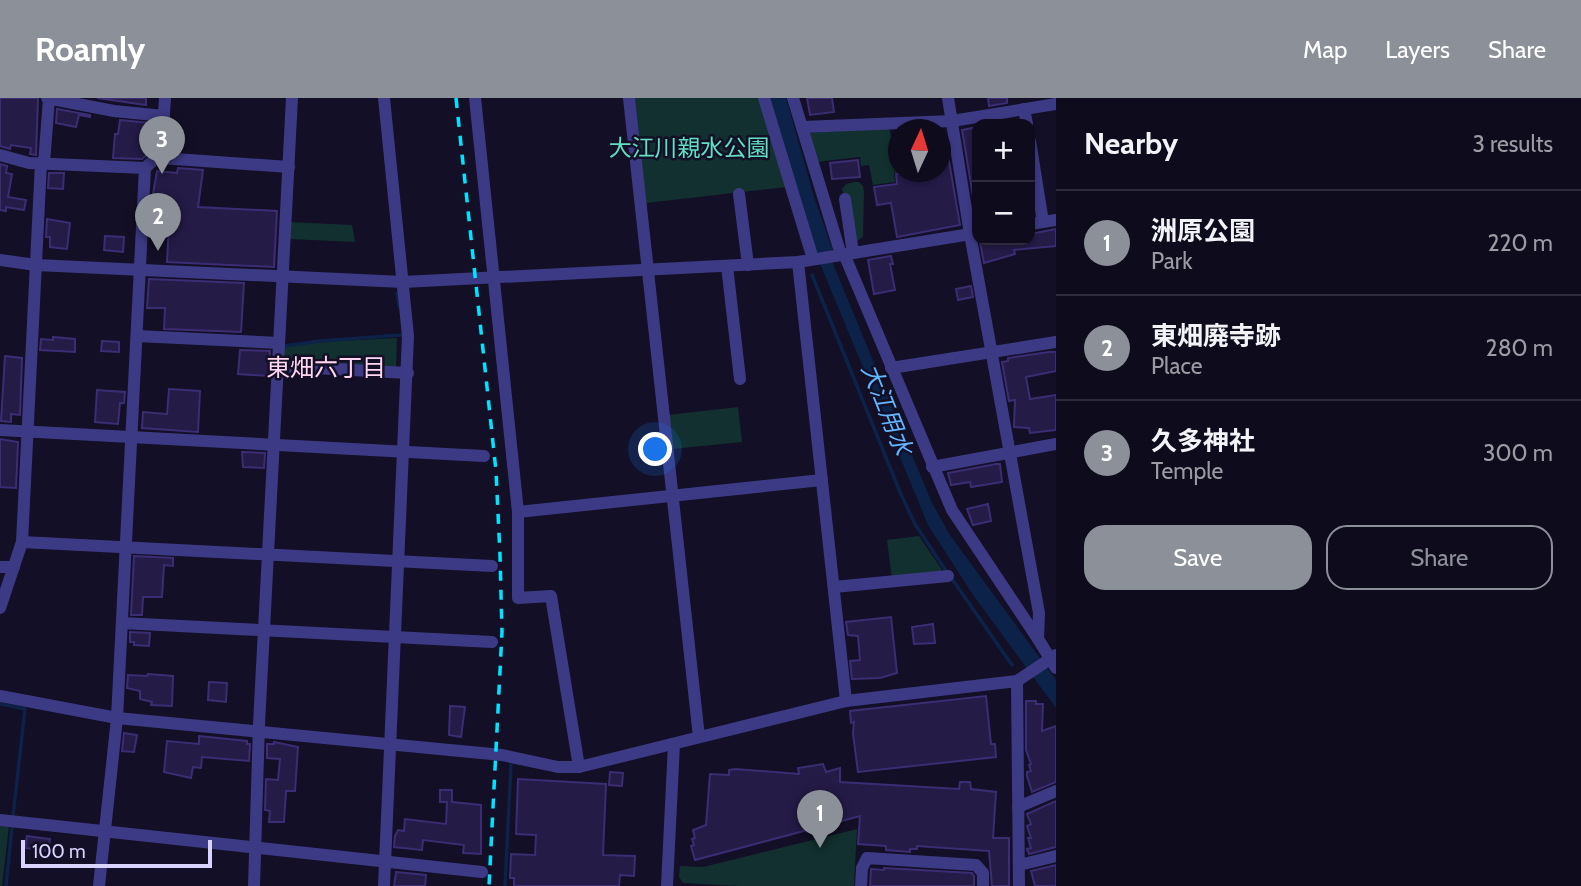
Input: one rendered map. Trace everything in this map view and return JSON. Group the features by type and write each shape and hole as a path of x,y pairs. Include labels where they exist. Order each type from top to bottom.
{"street":[{"path":"0,608 22,542 36,265 48,98 114,111 164,116"},
{"path":"161,158 165,98"},
{"path":"254,886 259,732 292,98"},
{"path":"384,98 408,337 384,886"},
{"path":"475,98 517,512 518,598 551,596 579,767"},
{"path":"629,98 699,737"},
{"path":"764,98 815,259"},
{"path":"0,696 117,718 502,755 558,767 579,767 846,701 1022,677 1051,661 952,510 932,467 844,254 793,98"},
{"path":"948,98 972,223"},
{"path":"802,127 952,121 1056,104"},
{"path":"1024,109 1026,119"},
{"path":"0,155 43,163 145,168"},
{"path":"99,886 117,718 145,168 156,158 289,167"},
{"path":"1035,172 1043,222"},
{"path":"739,194 748,265"},
{"path":"844,254 845,200"},
{"path":"0,260 36,265 403,282 798,262 972,233"},
{"path":"976,245 992,353 1040,613 1038,639"},
{"path":"798,262 846,701"},
{"path":"727,266 740,379"},
{"path":"137,336 279,344"},
{"path":"891,368 1056,342"},
{"path":"278,366 408,373"},
{"path":"0,430 484,456"},
{"path":"932,467 1056,444"},
{"path":"517,512 822,480"},
{"path":"22,542 492,566"},
{"path":"0,567 14,568"},
{"path":"834,587 948,576"},
{"path":"122,623 492,642"},
{"path":"1019,886 1018,807 1022,677"},
{"path":"667,886 674,744"},
{"path":"1018,807 1056,792"},
{"path":"0,820 482,872"},
{"path":"1019,865 1056,856"},
{"path":"860,886 862,868 867,858 976,865 983,873 983,886"}],"green space":[{"name":"大江川親水公園","path":"635,98 761,98 787,187 646,203"},
{"path":"888,128 888,182 895,182 873,185 869,165 861,166 860,157 816,162 808,133"},
{"path":"854,182 863,186 864,192 863,237 857,241 842,189 846,184"},
{"path":"289,222 352,225 355,242 289,239"},
{"path":"397,338 396,368 281,363 283,347 319,342"},
{"path":"738,407 742,442 672,449 668,415"},
{"path":"919,536 944,573 892,579 887,540"},
{"path":"0,825 9,826 2,886 0,886"},
{"path":"857,829 854,886 739,886 683,883 679,877 680,866 703,867"}],"water":[{"name":"大江用水","path":"768,98 786,98 815,200 832,248 831,259 932,503 950,535 1056,680 1056,708 973,595 928,525 819,261"}],"building":[{"path":"0,98 38,98 36,155 30,154 31,148 11,145 10,149 0,146"},
{"path":"97,98 146,98 146,105"},
{"path":"807,98 832,98 834,112 810,115"},
{"path":"988,98 1007,98 1007,103 989,106"},
{"path":"57,109 90,117 79,115 76,127 56,123"},
{"path":"120,120 150,123 149,133 154,133 153,150 142,159 113,158 115,134 118,134"},
{"path":"972,128 972,191 962,130"},
{"path":"858,160 860,177 832,179 830,163"},
{"path":"0,164 7,166 6,173 12,174 8,197 26,200 24,210 6,207 6,211 0,210"},
{"path":"178,168 203,170 198,207 277,211 274,267 167,262 170,205 152,203 157,171 177,173"},
{"path":"49,173 64,173 63,189 48,188"},
{"path":"951,173 960,225 897,237 891,203 877,205 874,187 951,182"},
{"path":"47,219 70,223 67,249 50,247 50,237 46,237"},
{"path":"1056,229 1056,246 1014,250 1015,254 984,263 981,245 1035,245 1035,233"},
{"path":"105,236 124,237 123,252 104,250"},
{"path":"891,256 895,290 874,294 868,260"},
{"path":"149,279 244,283 241,332 164,329 165,308 147,308"},
{"path":"971,286 973,297 958,300 956,289"},
{"path":"53,337 75,339 75,352 40,350 41,339 53,340"},
{"path":"102,341 119,342 119,352 101,351"},
{"path":"240,350 270,351 269,376 238,374"},
{"path":"1056,352 1056,371 1026,377 1030,399 1056,395 1056,430 1030,433 1029,428 1014,427 1015,400 1009,401 1002,362 1008,361 1008,358"},
{"path":"5,356 22,358 20,415 11,414 11,422 1,421"},
{"path":"169,389 200,391 198,432 142,428 143,412 167,414"},
{"path":"97,390 125,392 124,403 120,403 118,424 95,422"},
{"path":"0,439 18,442 16,488 0,487"},
{"path":"242,452 265,453 264,468 243,467"},
{"path":"1000,464 1002,482 971,487 970,482 951,485 948,473"},
{"path":"988,504 991,521 973,525 967,509"},
{"path":"134,556 173,558 173,566 164,565 162,597 143,597 142,615 131,615"},
{"path":"891,617 897,673 880,678 852,679 850,661 860,660 858,636 848,635 846,622"},
{"path":"933,624 935,643 914,644 912,627"},
{"path":"130,632 150,633 149,646 134,645 134,642 130,642"},
{"path":"128,675 173,676 172,706 151,705 152,702 140,699 140,691 127,688"},
{"path":"209,682 227,683 226,702 208,700"},
{"path":"986,696 991,744 995,744 996,757 858,772 854,722 851,723 850,711"},
{"path":"1026,701 1043,704 1042,731 1056,726 1056,782 1032,792 1027,776 1027,772 1031,771 1031,764 1026,750"},
{"path":"450,706 465,707 461,737 449,735"},
{"path":"124,733 137,735 134,752 122,751"},
{"path":"199,736 247,741 247,744 250,744 249,761 202,757 201,768 193,767 191,778 164,772 167,741 199,744"},
{"path":"274,742 298,747 295,791 286,791 284,822 269,822 270,811 265,810 266,779 278,780 280,759 267,758 267,744"},
{"path":"823,764 826,772 840,768 840,782 959,789 960,782 970,782 971,789 996,792 993,838 1009,838 1009,886 992,886 989,851 917,846 917,849 910,849 910,852 886,850 886,846 858,844 860,816 695,860 691,846 694,845 692,839 695,838 693,830 706,825 710,774 729,775 729,770 735,769 799,774 798,768"},
{"path":"610,772 623,773 622,786 609,785"},
{"path":"518,779 606,784 603,855 635,856 634,876 620,875 619,886 514,886 514,878 510,878 511,854 535,855 536,835 516,834"},
{"path":"440,790 452,790 452,802 481,805 481,854 463,853 464,845 423,840 422,850 394,847 398,830 404,831 405,819 446,824 447,802 440,802"},
{"path":"1056,801 1056,847 1029,854 1027,849 1031,848 1028,838 1031,838 1027,826 1031,824 1027,814"},
{"path":"27,836 50,839 48,851 25,848"},
{"path":"1056,865 1056,886 1035,886 1031,871"},
{"path":"871,869 972,873 974,886 870,886"},
{"path":"396,872 426,875 425,886 394,886"}],"waterway":[{"name":"大江用水","path":"812,275 900,492 915,524 946,571"},
{"path":"397,293 399,306"},
{"path":"284,346 402,335"},
{"path":"952,579 1012,665"},
{"path":"0,704 25,709 13,816"},
{"path":"505,886 511,765"},
{"path":"6,886 12,828"}],"railway":[{"path":"456,98 496,471 500,555 502,632 489,886"}],"place":[{"name":"久多神社","path":"162,174"},
{"name":"東畑廃寺跡","path":"158,251"},
{"name":"洲原公園","path":"820,848"}],"district":[{"name":"東畑六丁目","path":"326,367"}]}
